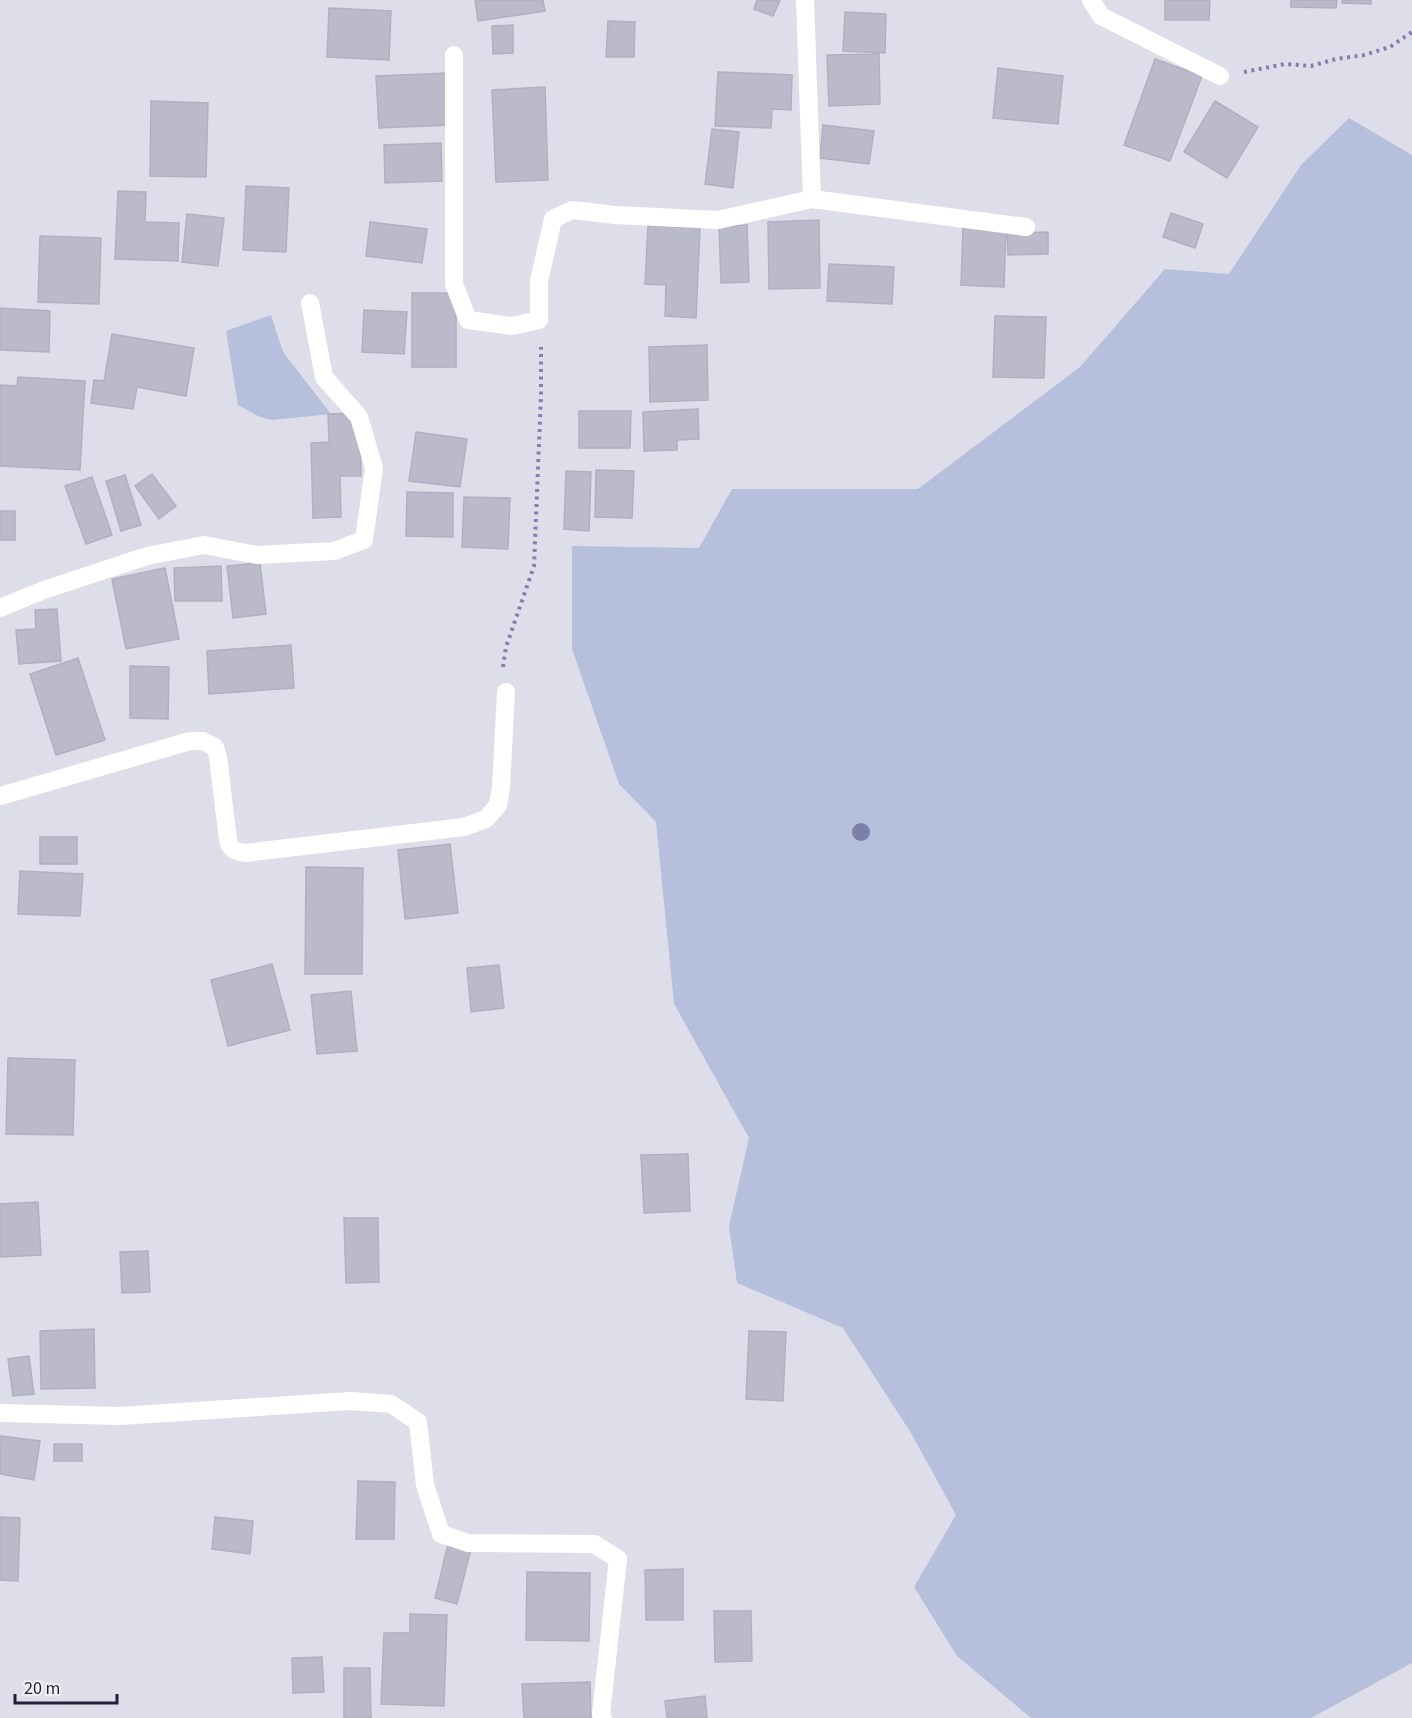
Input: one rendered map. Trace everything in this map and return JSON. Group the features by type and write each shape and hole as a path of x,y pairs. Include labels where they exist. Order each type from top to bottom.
{"street":[{"path":"806,0 812,199"},
{"path":"1091,0 1101,16 1220,76"},
{"path":"454,56 454,284 468,320 512,326 539,320 539,281 554,219 572,210 615,215 718,220 812,199 1026,227"},
{"path":"0,608 44,590 147,556 204,545 257,555 334,551 364,540 374,468 359,417 324,377 310,303"},
{"path":"0,796 190,741 203,741 215,747 218,757 228,840 234,851 244,853 346,839 464,827 486,819 498,805 506,692"},
{"path":"0,1413 120,1416 350,1401 392,1404 418,1422 425,1485 441,1534 468,1543 594,1544 618,1559 601,1714 603,1718"}],"path":[{"path":"1220,76 1285,64 1311,66 1364,55 1390,47 1412,32"},
{"path":"506,692 503,666 506,647 534,566 541,395 542,328 539,320"}],"shaded area":[{"path":"1349,118 1412,155 1412,1663 1311,1718 1031,1718 957,1656 914,1587 956,1515 911,1433 843,1328 737,1283 729,1226 749,1138 674,1004 656,822 619,784 572,649 572,546 699,548 732,489 918,489 1080,367 1165,269 1229,274 1301,165"},
{"path":"271,315 283,352 331,414 272,420 260,417 238,405 226,331"}],"building":[{"path":"475,0 543,0 545,11 478,21"},
{"path":"757,0 780,0 773,16 754,9"},
{"path":"1165,0 1210,0 1209,20 1165,20"},
{"path":"1291,0 1337,0 1336,8 1291,7"},
{"path":"1342,0 1371,0 1371,4 1342,3"},
{"path":"329,8 391,11 389,60 327,57"},
{"path":"845,12 886,14 885,53 843,51"},
{"path":"608,21 635,22 634,57 606,57"},
{"path":"513,25 513,53 493,54 492,26"},
{"path":"879,54 880,104 829,106 827,55"},
{"path":"1155,59 1202,76 1170,161 1124,145"},
{"path":"998,68 1063,76 1058,124 993,118"},
{"path":"718,72 792,75 791,110 772,109 771,128 715,126"},
{"path":"449,73 451,125 379,128 376,76"},
{"path":"545,87 548,180 496,182 492,90"},
{"path":"151,101 208,103 206,177 150,176"},
{"path":"1215,101 1258,127 1227,178 1184,152"},
{"path":"823,125 874,131 869,164 820,158"},
{"path":"712,129 739,132 733,188 705,184"},
{"path":"441,143 442,181 385,183 384,145"},
{"path":"246,186 289,188 286,252 243,250"},
{"path":"118,191 146,192 145,222 179,223 178,261 115,259"},
{"path":"1171,213 1203,224 1195,248 1163,237"},
{"path":"187,214 224,218 218,266 182,262"},
{"path":"819,220 820,288 769,289 768,222"},
{"path":"370,222 427,229 422,263 366,256"},
{"path":"648,225 700,228 696,318 665,316 666,285 645,284"},
{"path":"747,225 749,282 721,283 719,227"},
{"path":"963,227 1006,229 1004,287 961,285"},
{"path":"1048,232 1048,254 1008,255 1007,233"},
{"path":"40,236 101,238 99,304 38,302"},
{"path":"829,264 894,267 892,304 827,301"},
{"path":"412,293 456,293 456,367 412,367"},
{"path":"0,308 50,311 49,352 0,350"},
{"path":"364,310 407,312 404,354 362,352"},
{"path":"995,316 1046,317 1044,378 993,377"},
{"path":"112,334 194,348 186,396 137,387 133,409 91,403 94,380 104,381"},
{"path":"707,345 708,400 650,402 649,347"},
{"path":"18,377 85,381 80,470 0,466 0,385 17,386"},
{"path":"698,409 699,439 677,440 677,450 644,451 643,412"},
{"path":"579,411 631,411 630,448 579,448"},
{"path":"360,413 361,476 340,476 341,517 313,518 311,443 329,442 328,414"},
{"path":"416,432 467,439 460,487 409,481"},
{"path":"596,470 634,471 632,518 595,517"},
{"path":"566,471 591,472 589,531 564,529"},
{"path":"152,474 176,506 159,519 135,486"},
{"path":"125,475 141,525 121,531 106,481"},
{"path":"92,477 112,535 86,544 65,486"},
{"path":"407,492 453,493 453,537 406,536"},
{"path":"464,497 510,498 508,549 462,547"},
{"path":"0,511 15,511 15,540 0,540"},
{"path":"260,563 266,614 233,618 227,566"},
{"path":"221,566 222,601 175,601 174,568"},
{"path":"165,568 179,639 126,649 112,579"},
{"path":"57,609 61,661 19,664 16,630 36,629 35,610"},
{"path":"291,645 294,688 209,694 207,651"},
{"path":"78,658 105,740 56,755 30,674"},
{"path":"130,666 169,667 168,719 130,718"},
{"path":"40,837 77,837 77,864 40,864"},
{"path":"450,844 458,913 405,919 398,850"},
{"path":"306,867 363,868 362,974 305,974"},
{"path":"20,871 83,874 80,916 18,914"},
{"path":"272,964 290,1030 228,1046 211,980"},
{"path":"499,965 504,1008 471,1012 467,968"},
{"path":"351,991 357,1051 317,1054 311,995"},
{"path":"8,1058 75,1060 73,1135 6,1134"},
{"path":"688,1154 690,1211 644,1213 641,1155"},
{"path":"38,1202 41,1255 0,1257 0,1204"},
{"path":"344,1218 378,1218 379,1282 346,1283"},
{"path":"148,1251 150,1292 122,1293 120,1252"},
{"path":"94,1329 95,1388 41,1389 40,1331"},
{"path":"749,1331 786,1332 783,1401 746,1399"},
{"path":"29,1356 34,1394 13,1396 8,1359"},
{"path":"1,1436 40,1441 34,1480 0,1474"},
{"path":"54,1444 82,1444 82,1461 54,1461"},
{"path":"358,1481 395,1482 394,1539 356,1539"},
{"path":"0,1517 20,1518 18,1581 0,1580"},
{"path":"215,1517 253,1521 250,1554 212,1549"},
{"path":"448,1544 471,1549 457,1604 435,1598"},
{"path":"683,1569 683,1620 646,1620 645,1570"},
{"path":"527,1572 590,1573 589,1641 526,1640"},
{"path":"714,1611 751,1611 752,1661 715,1662"},
{"path":"410,1614 447,1615 444,1706 381,1704 384,1633 410,1633"},
{"path":"322,1657 324,1692 293,1693 292,1658"},
{"path":"344,1668 370,1668 371,1718 344,1718"},
{"path":"590,1682 591,1718 524,1718 522,1684"},
{"path":"705,1696 707,1718 667,1718 665,1701"}]}
